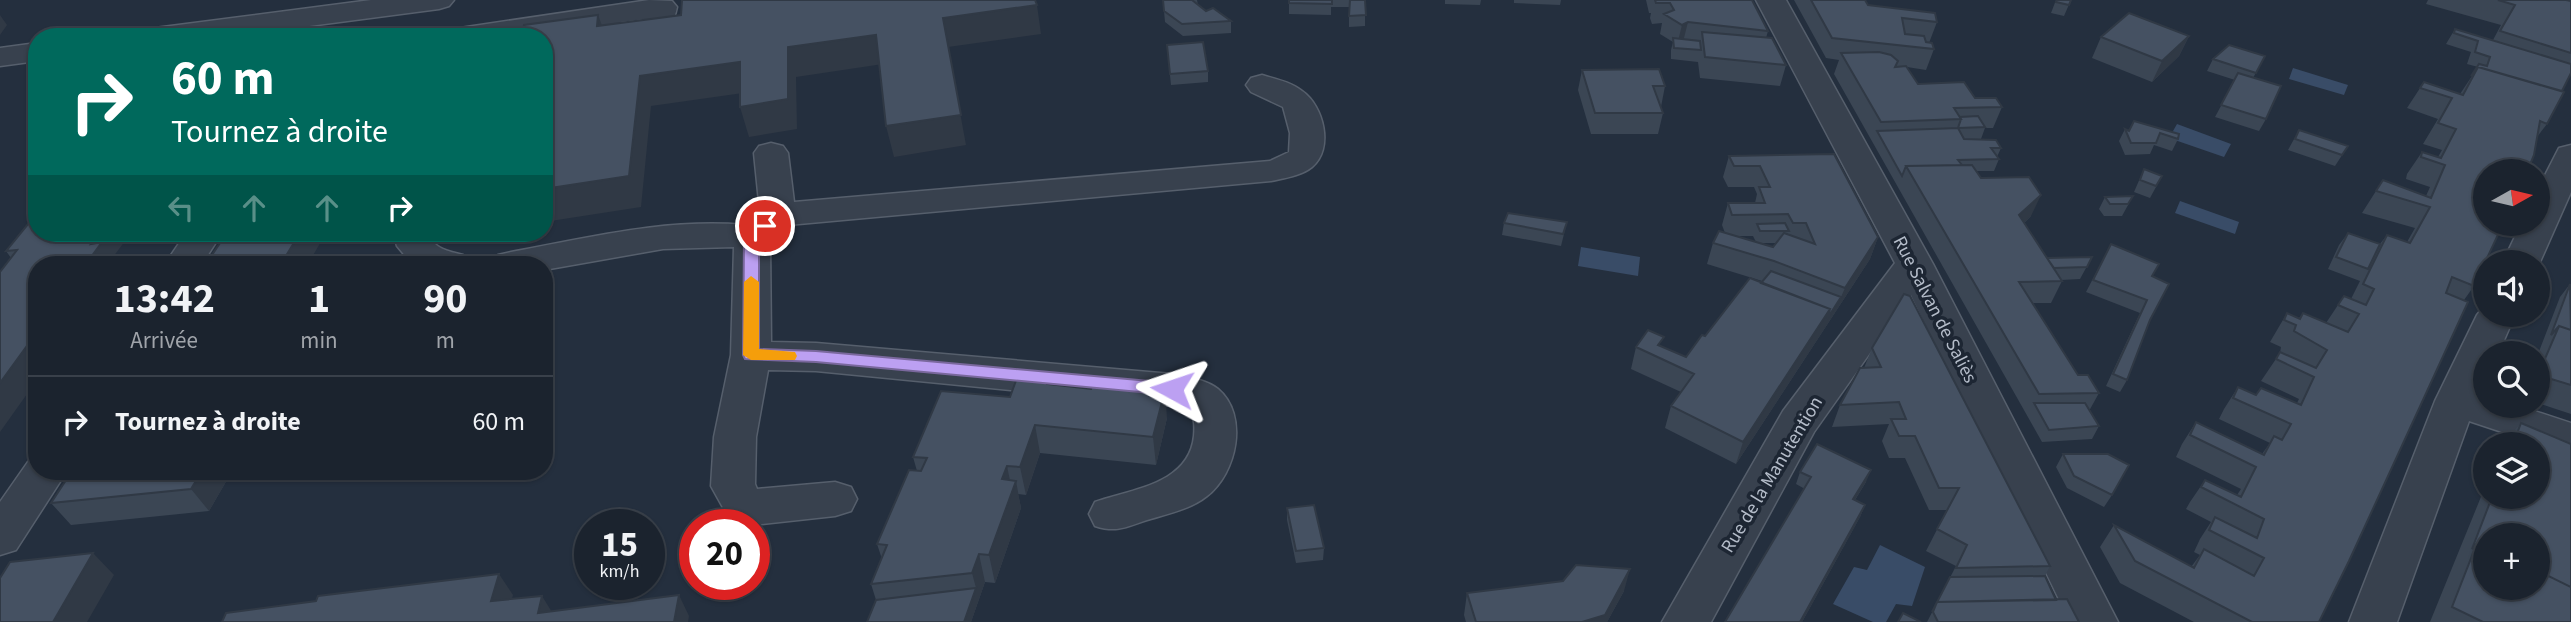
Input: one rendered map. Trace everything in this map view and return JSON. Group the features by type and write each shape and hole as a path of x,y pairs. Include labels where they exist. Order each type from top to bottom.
{"street":[{"path":"224,28 439,0"},
{"path":"460,28 462,0"},
{"name":"Rue Salvan de Saliès","path":"1772,0 1914,264 2094,622"},
{"path":"519,28 605,15"},
{"path":"0,57 28,53"},
{"path":"553,257 677,236 1271,171 1293,164 1305,155 1308,142 1299,105 1293,98 1262,85"},
{"path":"771,153 751,355 735,437 733,486 742,501 761,506 835,499"},
{"path":"2527,250 2571,155"},
{"path":"413,242 426,256"},
{"name":"Rue de la Manutention","path":"1686,622 1798,422 1914,264"},
{"path":"2373,622 2456,401 2490,327"},
{"path":"751,355 816,357 1172,389 1194,393 1207,402 1214,414 1216,434 1206,470 1193,484 1111,514"},
{"path":"2456,401 2571,439"},
{"path":"0,537 39,480"}],"water":[{"path":"2293,68 2348,85 2344,95 2289,79"},
{"path":"2177,124 2231,144 2224,157 2169,138"},
{"path":"2180,201 2239,222 2235,234 2175,213"},
{"path":"1581,247 1640,257 1638,276 1578,266"},
{"path":"1880,545 1925,567 1912,606 1896,604 1886,622 1873,622 1833,604 1854,567 1867,570"}],"building":[{"path":"682,0 1035,0 1037,5 943,18 961,115 886,126 876,35 788,47 788,99 740,107 740,62 640,76 629,176 553,188 553,28 524,28 524,25 598,15 597,26 681,15"},
{"path":"1163,0 1192,0 1206,11 1213,8 1231,21 1182,24 1164,11"},
{"path":"1289,0 1332,0 1332,4 1289,3"},
{"path":"1350,0 1365,0 1366,15 1349,16"},
{"path":"1655,0 1752,0 1768,31 1688,22 1682,25 1664,14 1674,10 1670,3 1656,3"},
{"path":"1811,0 1865,0 1868,5 1935,13 1937,22 1902,18 1905,34 1924,36 1934,49 1832,38"},
{"path":"2071,0 2069,5 2056,2"},
{"path":"2498,0 2571,1 2571,53 2500,31 2515,5"},
{"path":"2129,13 2189,36 2162,61 2101,37"},
{"path":"2455,29 2571,64 2571,73 2562,91 2478,67 2471,76 2479,64 2487,66 2490,57 2475,52 2478,41 2454,33"},
{"path":"1702,32 1772,38 1786,65 1705,57"},
{"path":"1673,38 1700,41 1701,50 1674,48"},
{"path":"1203,42 1208,71 1170,74 1167,45"},
{"path":"2229,45 2265,56 2256,73 2213,59"},
{"path":"1879,52 1891,55 1898,61 1895,67 1906,66 1918,84 1964,82 1975,98 1996,98 2002,107 1954,108 1961,119 1881,122 1841,53"},
{"path":"2478,67 2564,92 2547,124 2540,121 2532,159 2473,159 2473,236 2497,236 2491,250 2473,250 2473,286 2452,277 2446,293 2468,302 2319,622 2252,622 2135,561 2114,525 2194,568 2204,549 2254,576 2264,558 2209,530 2215,517 2257,538 2264,519 2201,487 2205,480 2241,497 2256,467 2190,435 2196,422 2264,455 2274,436 2282,440 2291,424 2233,398 2238,387 2256,395 2261,388 2301,405 2314,377 2276,359 2280,352 2316,368 2327,350 2294,331 2296,325 2284,320 2287,313 2300,319 2303,313 2348,332 2359,314 2338,305 2344,296 2366,305 2374,289 2363,284 2387,235 2410,243 2430,207 2376,191 2383,180 2431,198 2445,165 2421,157 2422,152 2441,158 2456,129 2438,123 2452,98 2420,88 2424,82 2463,95"},
{"path":"1659,69 1665,86 1653,86 1663,113 1595,113 1582,70"},
{"path":"2238,73 2281,86 2266,119 2221,105"},
{"path":"1978,116 1985,127 1958,128 1960,117"},
{"path":"2134,121 2179,134 2178,139 2160,133 2156,143 2131,143 2125,129 2129,131"},
{"path":"1958,128 1964,139 1996,140 2001,148 1991,148 1999,159 1958,160 1962,165 1906,166 1902,176 1877,131"},
{"path":"2299,130 2348,146 2342,155 2295,139"},
{"path":"1834,154 1878,237 1845,288 1774,261 1713,243 1719,231 1773,247 1784,233 1815,244 1806,223 1793,223 1788,214 1732,215 1728,203 1765,203 1759,187 1770,187 1760,166 1734,166 1729,156"},
{"path":"1972,165 1981,178 2029,177 2041,195 2019,215 2062,281 2019,282 2078,375 2088,375 2099,393 2039,394 1906,166"},
{"path":"2144,169 2162,176 2156,186 2140,180"},
{"path":"2133,196 2128,204 2110,204 2105,197"},
{"path":"1508,213 1567,222 1563,234 1504,223"},
{"path":"1785,223 1789,231 1760,231 1757,224"},
{"path":"28,224 28,242 102,242 92,256 28,256 28,344 0,383 0,272 17,250 6,251"},
{"path":"2348,233 2380,244 2368,269 2336,257"},
{"path":"294,242 286,256 211,256 220,243"},
{"path":"2111,244 2159,264 2152,276 2169,284 2150,320 2127,380 2113,374 2147,300 2093,280"},
{"path":"2092,257 2087,267 2054,268 2047,258"},
{"path":"1771,271 1841,297 1827,319 1830,309 1761,283"},
{"path":"1750,278 1830,309 1743,442 1671,406 1694,374 1636,347 1648,330 1664,337 1658,345 1686,357"},
{"path":"2570,284 2571,330 2559,326 2551,335"},
{"path":"1904,294 1910,296 2050,566 1956,568 1967,545 1937,529 1959,488 1939,488 1915,436 1899,436 1891,419 1906,419 1899,402 1840,405 1860,368 1881,367 1872,348"},
{"path":"2559,326 2571,330 2571,385 2550,379 2550,347"},
{"path":"1018,375 1048,379 1047,384 1091,389 1092,383 1165,390 1153,437 1035,425 1020,467 1007,466 1002,479 1016,481 989,555 979,554 972,573 871,584 887,545 877,544 909,470 921,471 927,458 913,457 941,391 1010,397"},
{"path":"2034,403 2085,403 2099,426 2049,430"},
{"path":"2521,423 2542,432 2518,432"},
{"path":"2550,435 2571,444 2571,587 2550,577 2550,523 2482,523 2487,509 2550,509"},
{"path":"1817,444 1871,470 1853,499 1865,505 1800,622 1725,622 1811,477 1800,472"},
{"path":"2063,454 2108,454 2129,465 2112,495 2074,476"},
{"path":"66,480 196,480 191,489 51,503"},
{"path":"1314,505 1324,548 1296,551 1287,508"},
{"path":"93,553 53,622 0,622 0,578 10,562"},
{"path":"2473,553 2473,600 2550,600 2550,577 2571,587 2571,622 2483,622 2452,607"},
{"path":"1576,565 1630,569 1605,615 1582,622 1476,622 1467,593 1563,581"},
{"path":"499,574 491,601 542,596 538,613 640,600 665,600 665,597 679,595 674,622 222,622 226,613 316,601 318,596"},
{"path":"2045,576 2056,600 1937,602 1950,577"},
{"path":"976,588 964,622 867,622 876,600"},
{"path":"2067,599 2079,622 1938,622 1933,612 1937,602"},
{"path":"1903,613 1921,622 1898,622"}],"slow traffic":[{"path":"751,282 751,355 789,356"}],"route":[{"path":"765,226 752,237 751,355 816,357 1172,389"}]}
